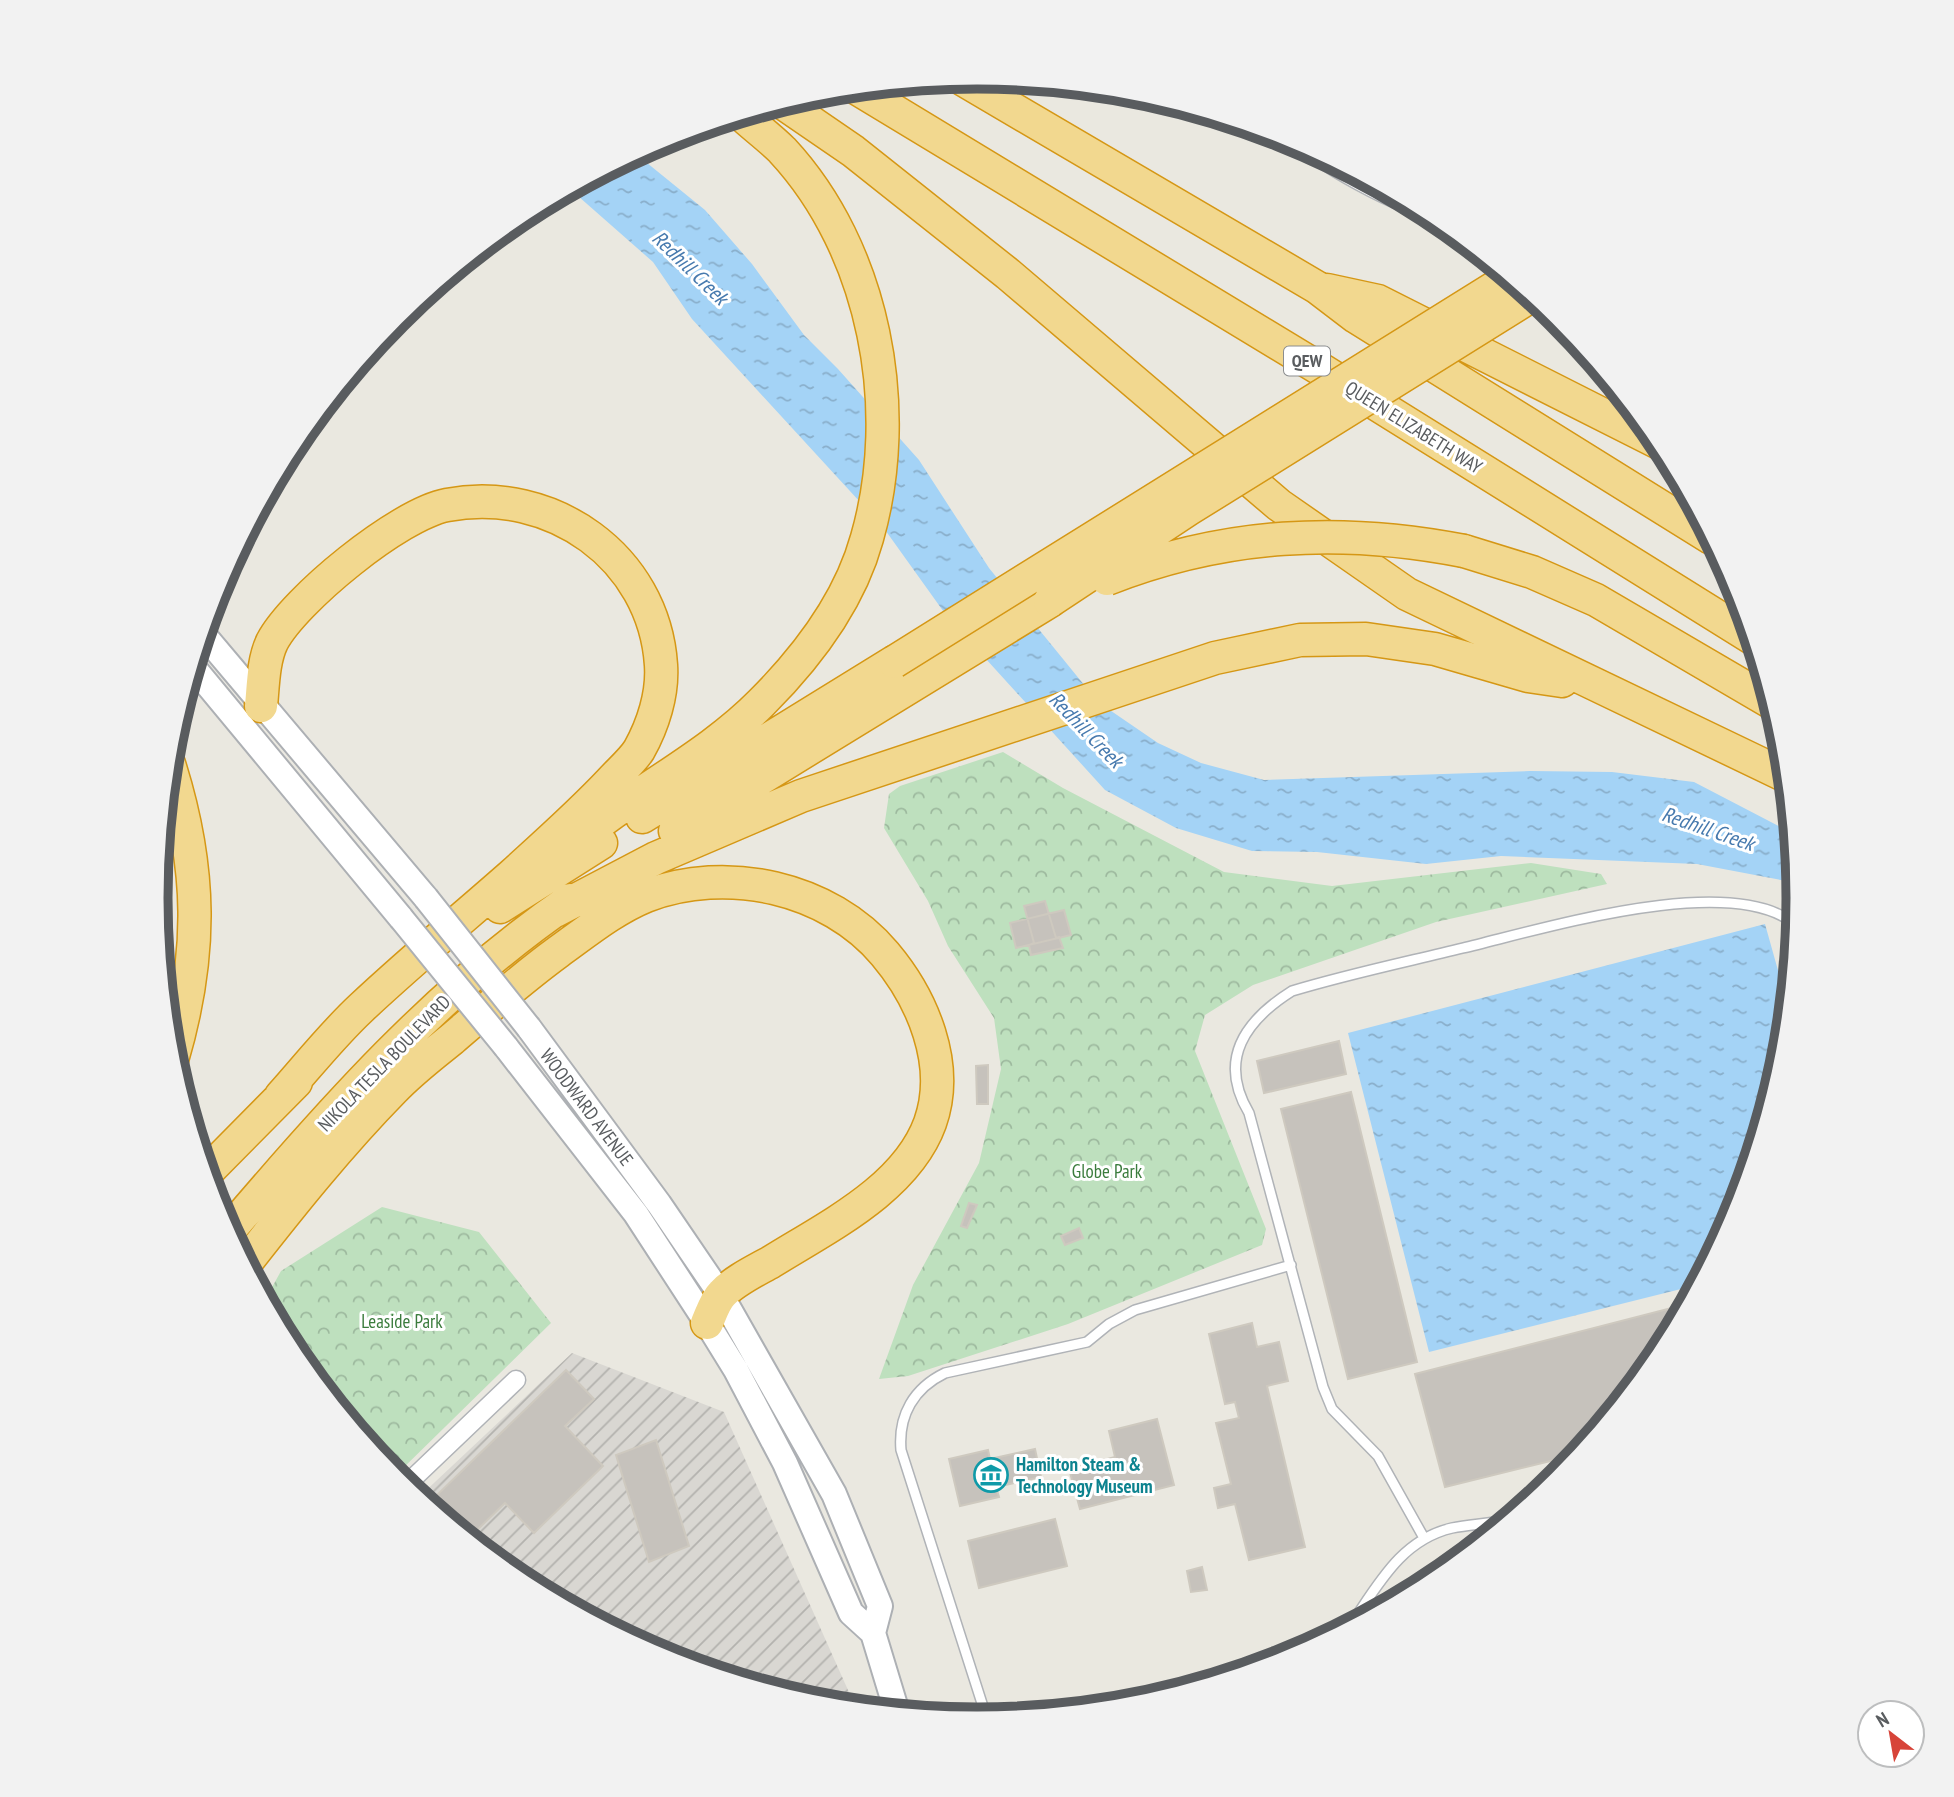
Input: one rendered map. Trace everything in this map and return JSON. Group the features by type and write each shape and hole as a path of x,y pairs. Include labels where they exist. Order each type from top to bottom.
{"highway":[{"path":"979,89 1318,288 1356,317 1697,529"},
{"name":"QUEEN ELIZABETH WAY","path":"870,96 1317,367 1740,631"},
{"path":"794,111 853,151 1009,274 1279,505 1407,594 1776,771"},
{"path":"519,893 591,828 708,748 762,703 832,617 867,539 881,462 881,394 876,342 865,298 838,232 811,187 782,150 750,122"},
{"path":"519,893 1502,283"},
{"path":"1318,288 1378,301 1638,432"},
{"path":"555,911 635,856 1050,601 1189,509 1523,301"},
{"path":"261,706 271,644 294,609 378,540 411,519 445,505 505,503 554,517 587,535 617,558 643,593 659,643 661,685 652,720 638,752 580,814 358,1010 281,1097"},
{"path":"1050,601 1156,560 1230,543 1290,537 1411,541 1464,551 1532,572 1596,600 1760,695"},
{"path":"555,911 656,858 739,820 1215,658 1300,640 1366,639 1435,649 1528,676 1593,685"},
{"path":"176,788 187,827 196,899 189,993 179,1031"},
{"path":"251,1256 294,1201 395,1087 529,973 604,919 646,896 687,887 729,883 770,886 804,897 839,915 875,942 895,966 923,1016 935,1057 936,1080 930,1123 906,1164 865,1201 721,1295 707,1323"},
{"name":"NIKOLA TESLA BOULEVARD","path":"213,1166 281,1097 447,946 519,893"},
{"name":"NIKOLA TESLA BOULEVARD","path":"236,1223 346,1100 432,1010 555,911"}],"main road":[{"name":"WOODWARD AVENUE","path":"210,642 426,898 528,1028 659,1204 721,1295 846,1520 880,1606 873,1633"},
{"name":"WOODWARD AVENUE","path":"199,675 506,1046 636,1214 736,1370 785,1463 851,1613 873,1633 894,1703"}],"street":[{"path":"413,1478 516,1380"}],"lane":[{"path":"1424,1538 1378,1456 1332,1409 1249,1113 1237,1081 1237,1058 1243,1036 1264,1008 1292,991 1316,983 1639,908 1697,904 1750,905 1776,911 1786,918"},
{"path":"983,1708 901,1450 903,1418 912,1399 927,1383 945,1373 1087,1342 1109,1324 1135,1310 1290,1265"},
{"path":"1360,1611 1397,1559 1424,1538 1453,1528 1491,1523"}],"shaded area":[{"path":"572,1353 724,1412 851,1698 768,1680 717,1665 619,1624 527,1571 484,1541 426,1491"}],"green space":[{"name":"Globe Park","path":"1003,752 1063,788 1224,872 1332,886 1531,863 1601,874 1607,884 1436,922 1253,985 1205,1015 1195,1051 1266,1229 1262,1245 1068,1324 908,1376 879,1379 913,1285 979,1163 1001,1069 994,1018 948,946 928,901 884,828 889,794 900,786"},
{"name":"Leaside Park","path":"382,1207 479,1232 551,1323 403,1468 335,1391 276,1303 270,1291 281,1271"}],"water":[{"name":"Redhill Creek","path":"645,161 705,210 752,264 804,335 919,460 989,568 1098,702 1158,743 1201,763 1264,780 1530,771 1612,772 1694,782 1783,828 1786,881 1697,864 1501,856 1426,864 1317,852 1252,851 1176,828 1105,790 946,615 883,527 692,319 653,262 577,195"},
{"path":"1765,924 1781,983 1771,1056 1759,1108 1725,1208 1686,1288 1429,1352 1348,1033"}],"building":[{"path":"1045,901 1056,938 1059,937 1063,948 1031,955 1029,945 1034,943 1024,906"},
{"path":"1064,910 1071,935 1016,948 1010,923"},
{"path":"1339,1041 1346,1074 1264,1093 1257,1061"},
{"path":"988,1065 988,1104 977,1104 976,1066"},
{"path":"1351,1092 1417,1362 1348,1379 1281,1109"},
{"path":"969,1203 977,1205 967,1228 961,1226"},
{"path":"1079,1228 1083,1238 1065,1245 1061,1236"},
{"path":"1676,1307 1619,1391 1560,1459 1445,1487 1415,1374"},
{"path":"1252,1323 1257,1347 1279,1342 1288,1381 1267,1386 1305,1547 1249,1560 1235,1504 1218,1508 1214,1488 1231,1484 1216,1423 1239,1418 1235,1402 1225,1404 1209,1334"},
{"path":"566,1370 594,1399 565,1426 603,1466 534,1533 505,1503 474,1533 437,1495"},
{"path":"1157,1419 1174,1485 1080,1509 1069,1469 1115,1457 1109,1431"},
{"path":"656,1440 689,1546 649,1562 616,1455"},
{"path":"1035,1449 1041,1477 996,1487 999,1497 960,1506 949,1459 988,1450 990,1459"},
{"path":"1055,1519 1067,1566 979,1588 968,1541"},
{"path":"1202,1567 1207,1590 1191,1592 1187,1571"}],"place":[{"name":"Hamilton Steam & Technology Museum","path":"991,1475"}]}
